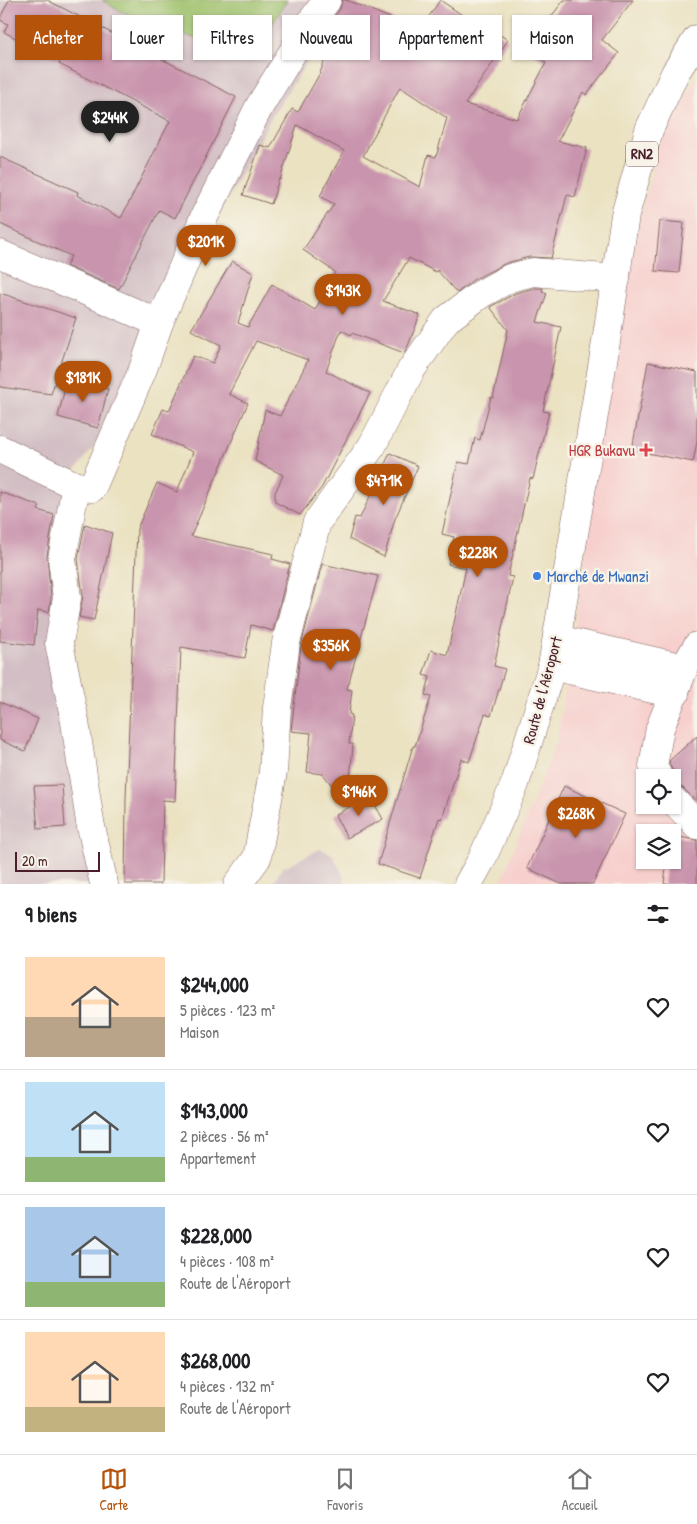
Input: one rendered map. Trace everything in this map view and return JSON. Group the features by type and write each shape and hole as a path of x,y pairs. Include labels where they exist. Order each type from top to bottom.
{"main road":[{"path":"0,448 76,486 92,488 143,369 159,322 205,215 259,108 311,22 327,0"},
{"name":"RN2","path":"616,279 625,215 649,130 675,73 697,39"},
{"path":"0,254 159,322"},
{"path":"238,884 257,858 274,772 277,708 286,643 317,522 372,446 411,370 446,320 481,294 510,278 533,272 616,279"},
{"name":"Route de l'Aéroport","path":"468,884 482,859 515,784 552,666 616,279"},
{"path":"76,486 62,560 67,598 59,643 75,722 90,822 104,884"},
{"path":"557,639 691,657 660,728 654,756 654,769"},
{"path":"552,666 675,694"},
{"path":"681,808 697,825"}],"shaded area":[{"path":"0,0 348,0 338,15 282,15 282,60 309,60 273,114 96,444 75,471 58,597 110,884 0,884"},
{"name":"HGR Bukavu","path":"697,77 697,884 500,884 557,741 587,545 604,355 660,142"},
{"path":"320,849 332,854 344,877 344,884 272,884 282,868"}],"green space":[{"path":"102,0 287,0 272,25 272,15 193,15 193,38 183,34 183,15 132,15 118,10"}],"building":[{"path":"9,0 47,0 76,15 15,15 15,38 4,32 8,24 0,20"},
{"path":"342,0 346,0 383,15 380,15 380,60 495,60 465,104 517,119 546,63 542,60 592,60 592,15 552,15 564,0 633,0 602,40 619,53 586,95 583,92 558,141 587,148 575,197 567,195 551,258 529,257 506,263 473,280 457,293 437,270 436,272 409,258 383,301 420,315 404,353 341,330 326,371 370,393 322,487 300,515 275,502 275,493 283,475 255,461 265,410 280,416 308,360 256,341 229,394 248,403 191,536 273,554 272,559 290,564 273,631 251,625 245,658 181,647 175,801 163,800 161,884 125,884 126,798 137,529 157,483 177,492 193,452 152,434 163,409 169,411 193,356 213,363 221,345 191,330 232,261 253,273 238,323 248,327 272,284 315,310 335,272 303,250 334,204 320,196 344,151 297,125 271,204 243,195 260,145 270,148 292,109 298,112 320,73 325,60 370,60 370,15 336,15 340,9","holes":["400,87 447,118 436,157 428,155 420,187 363,156"]},
{"path":"440,0 462,15 430,15"},
{"path":"102,28 112,33 112,60 164,60 236,97 175,218 159,210 119,289 66,266 71,256 0,224 0,157 78,192 77,195 121,218 170,121 59,64 60,61 58,60 102,60"},
{"path":"502,36 508,40 502,49"},
{"path":"660,221 684,223 679,273 655,271"},
{"path":"534,288 543,288 542,291 547,293 537,322 561,327 543,411 549,412 533,479 530,478 508,576 513,577 494,666 505,669 491,716 485,714 469,762 461,759 442,819 439,818 420,878 378,864 413,746 415,746 431,697 425,695 430,677 423,675 431,650 447,655 466,568 448,564 454,537 442,534 458,462 469,464 475,438 480,440 491,397 493,398 508,330 490,307 516,293"},
{"path":"0,293 76,318 51,394 0,387"},
{"path":"648,362 697,372 697,442 693,462 632,450"},
{"path":"67,379 108,389 98,428 58,417"},
{"path":"390,453 418,466 395,519 384,557 349,539 355,517 360,518"},
{"path":"0,492 40,506 38,510 54,515 47,556 51,598 49,612 38,610 34,645 0,641"},
{"path":"85,524 112,533 94,620 79,617 83,596 78,559"},
{"path":"322,564 378,576 347,689 352,690 349,714 352,715 349,744 353,744 348,806 323,774 307,772 311,733 291,731 301,646"},
{"path":"0,702 38,719 25,751 0,740"},
{"path":"697,736 697,802 681,787 681,769 672,769 669,764 670,760"},
{"path":"62,785 65,827 38,829 34,786"},
{"path":"564,786 625,814 593,884 561,884 527,868"},
{"path":"370,796 383,819 347,838 335,815"},
{"path":"681,837 697,840 697,884 664,884 666,869 681,869"}],"place":[{"name":"HGR Bukavu","path":"646,450"},
{"name":"Marché de Mwanzi","path":"537,576"}]}
